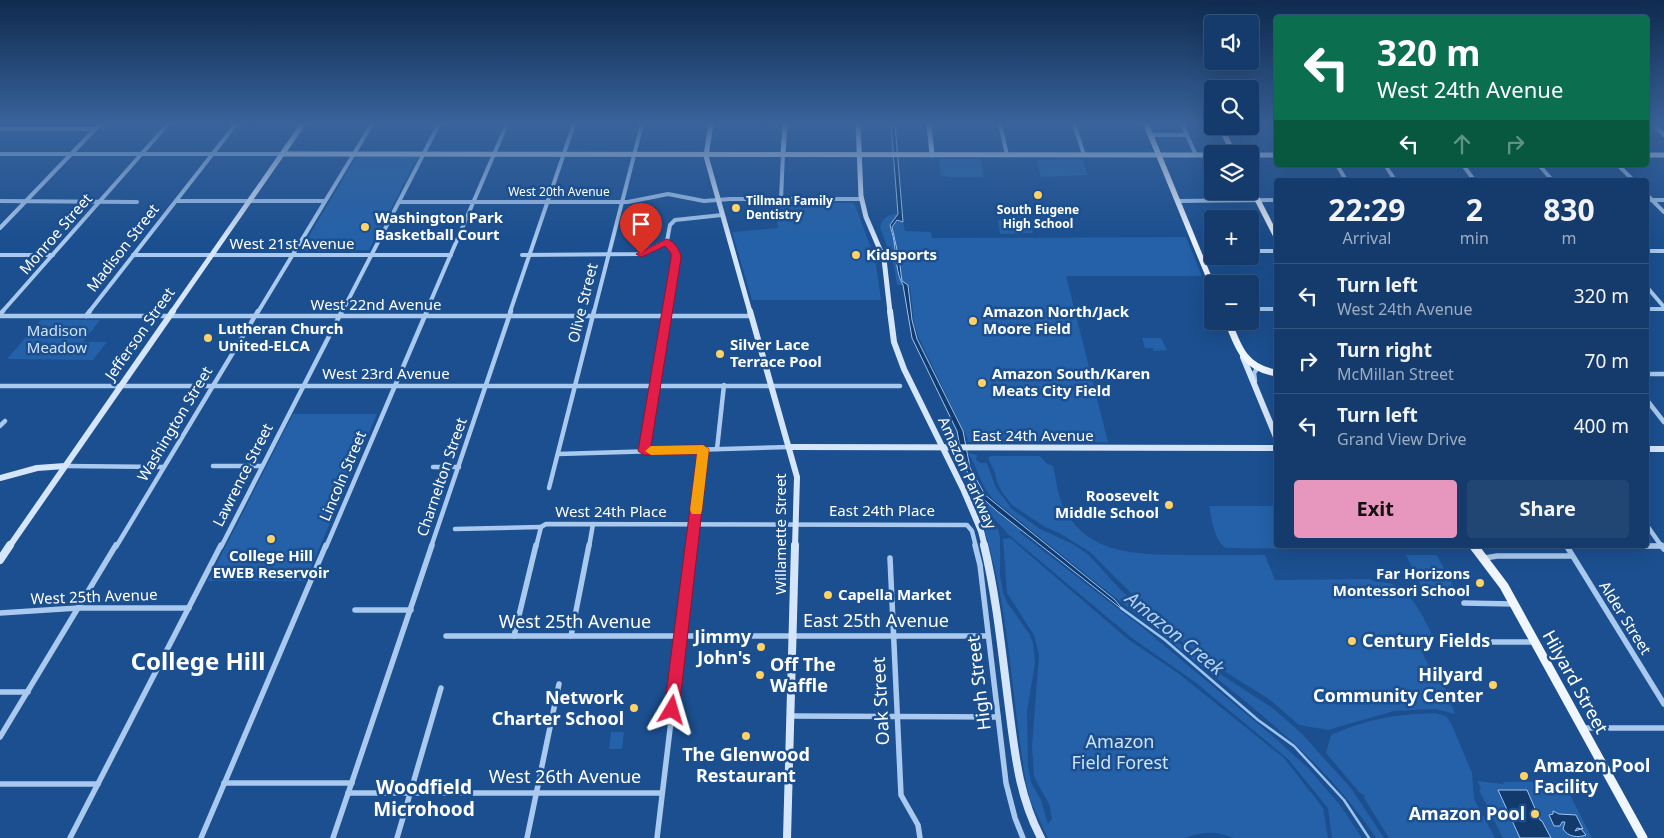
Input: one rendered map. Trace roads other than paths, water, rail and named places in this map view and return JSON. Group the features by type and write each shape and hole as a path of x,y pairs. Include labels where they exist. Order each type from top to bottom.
{"main road":[{"path":"1162,163 1208,275"},
{"path":"1258,200 1274,232"},
{"path":"1232,330 1243,357 1257,369 1274,373"},
{"name":"Hilyard Street","path":"1476,548 1514,604 1643,838"}],"street":[{"path":"0,228 63,163"},
{"name":"Monroe Street","path":"0,315 134,163"},
{"name":"Madison Street","path":"86,316 206,163"},
{"name":"Jefferson Street","path":"0,559 277,163"},
{"name":"Washington Street","path":"0,737 348,163"},
{"name":"Lawrence Street","path":"70,838 419,163"},
{"name":"Lincoln Street","path":"201,838 490,163"},
{"name":"Charnelton Street","path":"333,838 561,163"},
{"name":"Olive Street","path":"549,488 632,163"},
{"name":"Willamette Street","path":"708,163 797,477 787,838"},
{"path":"781,199 783,163"},
{"name":"Amazon Parkway","path":"859,163 861,199 866,217 884,260 888,279 891,326 898,356 973,511 988,556 1018,777 1028,810 1040,837"},
{"path":"1339,167 1345,178"},
{"path":"1386,167 1394,178"},
{"path":"1464,167 1473,178"},
{"path":"1541,167 1550,178"},
{"path":"1620,167 1631,178"},
{"name":"West 20th Avenue","path":"399,202 621,202 668,194 681,194 704,201 861,199"},
{"path":"1649,197 1664,212"},
{"path":"1178,201 1258,200"},
{"path":"1259,200 1274,200"},
{"path":"1649,200 1664,200"},
{"path":"0,201 137,202"},
{"path":"176,201 325,201"},
{"path":"644,451 676,258 676,253 667,242 670,225 675,220 722,215"},
{"path":"522,255 639,254 667,242"},
{"path":"1259,251 1274,251"},
{"path":"1649,251 1664,251"},
{"path":"0,255 53,255"},
{"name":"West 21st Avenue","path":"133,255 451,255"},
{"path":"1649,290 1664,308"},
{"path":"1649,309 1664,308"},
{"path":"1259,309 1274,309"},
{"name":"West 22nd Avenue","path":"0,315 751,316"},
{"path":"1243,357 1274,432"},
{"path":"1254,385 1254,373 1257,369"},
{"path":"1649,374 1664,374"},
{"path":"717,449 724,385"},
{"name":"West 23rd Avenue","path":"0,386 900,386"},
{"path":"1649,403 1664,422"},
{"path":"0,426 5,421"},
{"path":"558,454 790,447"},
{"name":"East 24th Avenue","path":"790,447 1274,448"},
{"path":"657,838 703,449"},
{"path":"1649,449 1664,449"},
{"path":"0,478 37,468 65,466 163,467"},
{"path":"213,466 262,466"},
{"path":"432,467 459,467"},
{"path":"571,636 593,524"},
{"name":"West 24th Place","path":"454,529 593,524 796,524"},
{"name":"East 24th Place","path":"796,524 967,525"},
{"name":"High Street","path":"967,525 972,531 980,565 1010,802 1023,838"},
{"path":"514,636 543,526"},
{"path":"1649,528 1663,547"},
{"path":"1649,547 1663,547"},
{"name":"Alder Street","path":"1568,548 1664,704"},
{"path":"1484,558 1497,556 1572,556"},
{"name":"Oak Street","path":"890,558 901,795 903,803 916,821 920,838"},
{"path":"1464,603 1514,604"},
{"name":"West 25th Avenue","path":"0,613 78,608 189,608"},
{"path":"355,610 410,610"},
{"name":"West 25th Avenue","path":"446,636 793,635"},
{"name":"East 25th Avenue","path":"793,635 988,636"},
{"path":"1459,642 1535,642"},
{"path":"526,838 559,684"},
{"path":"397,838 442,688"},
{"path":"0,692 28,692"},
{"path":"791,716 998,717"},
{"path":"1582,728 1664,728"},
{"path":"224,783 352,783"},
{"path":"0,784 98,784"},
{"name":"West 26th Avenue","path":"348,793 662,792"}],"waterway":[{"name":"Amazon Creek","path":"1121,608 1165,640 1258,720 1294,746 1344,800 1369,838"}],"place":[{"name":"South Eugene High School","path":"1038,195"},
{"name":"Tillman Family Dentistry","path":"736,208"},
{"name":"Washington Park Basketball Court","path":"365,227"},
{"name":"Kidsports","path":"856,255"},
{"name":"Amazon North/Jack Moore Field","path":"973,321"},
{"name":"Lutheran Church United-ELCA","path":"208,338"},
{"name":"Silver Lace Terrace Pool","path":"720,354"},
{"name":"Amazon South/Karen Meats City Field","path":"982,383"},
{"name":"Roosevelt Middle School","path":"1169,505"},
{"name":"College Hill EWEB Reservoir","path":"271,539"},
{"name":"Far Horizons Montessori School","path":"1480,583"},
{"name":"Capella Market","path":"828,595"},
{"name":"Century Fields","path":"1352,641"},
{"name":"Jimmy John's","path":"761,647"},
{"name":"Off The Waffle","path":"760,675"},
{"name":"Hilyard Community Center","path":"1493,685"},
{"name":"Network Charter School","path":"634,708"},
{"name":"The Glenwood Restaurant","path":"746,736"},
{"name":"Amazon Pool Facility","path":"1524,776"},
{"name":"Amazon Pool","path":"1535,814"}],"district":[{"name":"College Hill","path":"198,662"},
{"name":"Woodfield Microhood","path":"424,798"}],"park label":[{"name":"Madison Meadow","path":"57,340"},
{"name":"Amazon Field Forest","path":"1120,752"}]}
